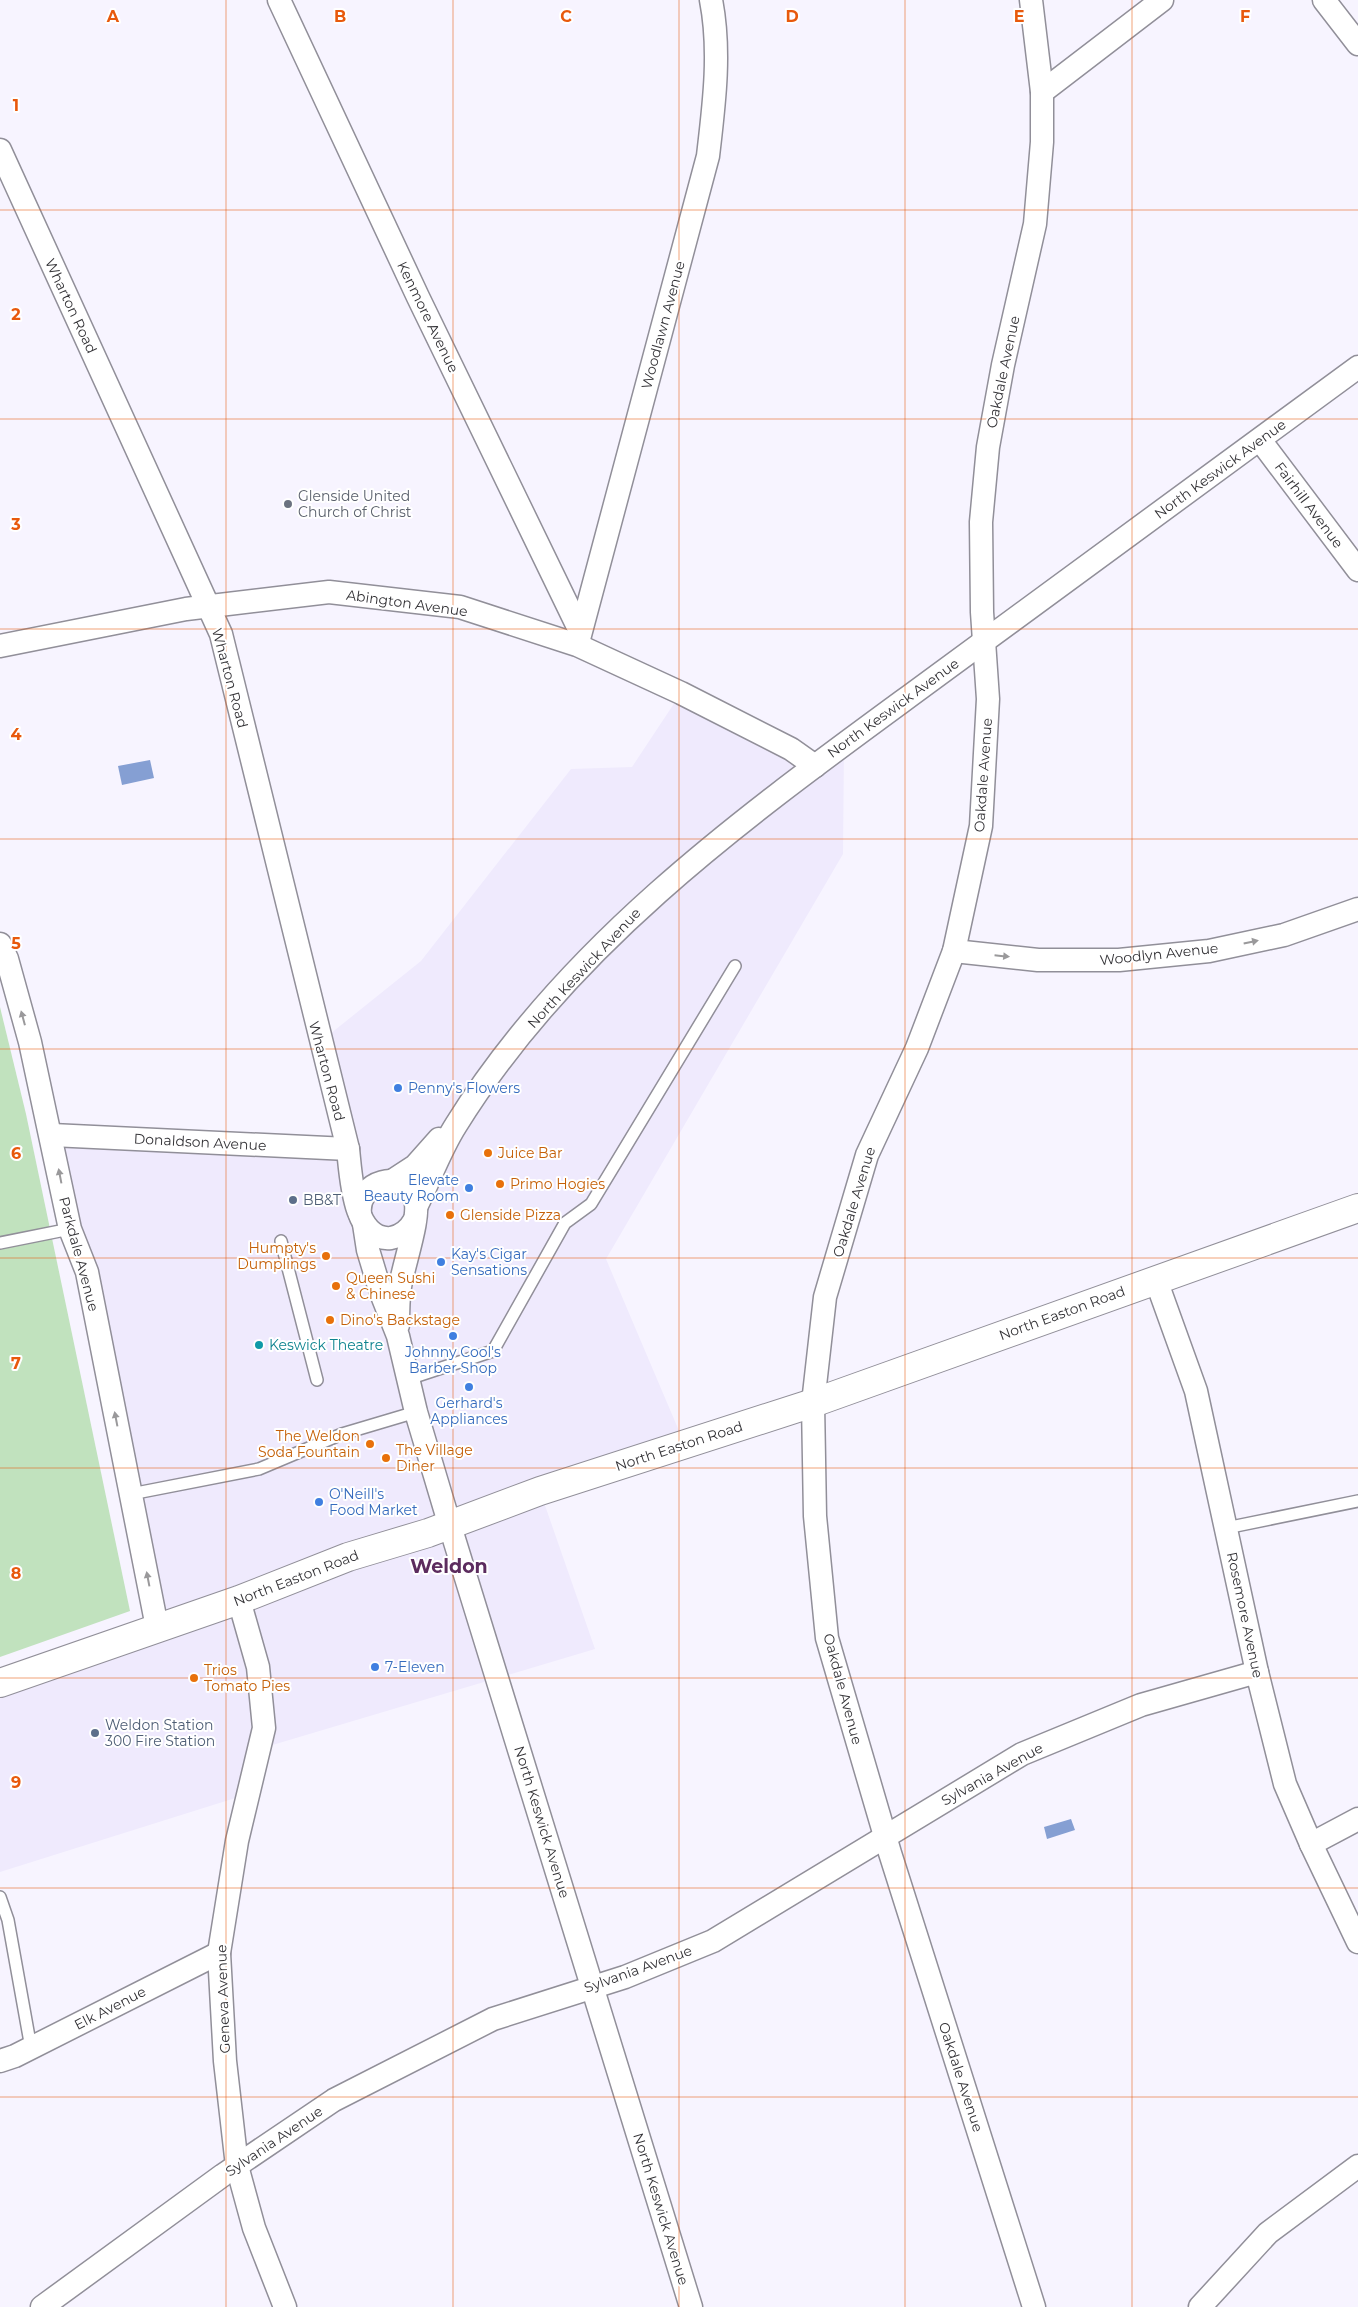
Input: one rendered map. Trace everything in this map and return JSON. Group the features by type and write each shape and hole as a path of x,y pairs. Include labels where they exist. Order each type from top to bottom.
{"main road":[{"name":"North Easton Road","path":"0,1683 239,1600 348,1556 450,1526 540,1491 813,1402 1358,1208"}],"street":[{"name":"Kenmore Avenue","path":"279,0 579,638"},
{"name":"Woodlawn Avenue","path":"579,638 708,156 716,86 712,0"},
{"name":"Oakdale Avenue","path":"1031,0 1042,92 1042,142 1035,224 1003,366 988,448 981,522 983,642 988,699 981,826 954,951 917,1048 867,1155 825,1297 813,1402 815,1516 827,1638 885,1836 1034,2307"},
{"path":"1042,92 1162,0"},
{"path":"1324,0 1358,44"},
{"name":"Wharton Road","path":"0,150 221,634 348,1149 352,1183 362,1219"},
{"name":"North Keswick Avenue","path":"398,1336 400,1286 416,1214 444,1145 494,1068 546,1005 603,944 642,906 724,836 815,766 1358,367"},
{"name":"Fairhill Avenue","path":"1260,440 1358,570"},
{"name":"Abington Avenue","path":"0,646 186,609 329,592 460,607 579,638 698,702 791,749 815,766"},
{"name":"Woodlyn Avenue","path":"954,951 1038,960 1119,960 1210,951 1274,937 1358,909"},
{"name":"Parkdale Avenue","path":"0,944 7,958 30,1042 52,1135 70,1229 87,1272 157,1627"},
{"name":"North Keswick Avenue","path":"473,1098 424,1157 407,1172 388,1181 376,1184 365,1192 360,1202 362,1219 368,1250 381,1294 398,1336 416,1412 450,1526 691,2307"},
{"name":"Donaldson Avenue","path":"52,1135 348,1149"},
{"name":"Wharton Road","path":"348,1149 364,1170 408,1188 416,1214"},
{"path":"362,1219 374,1234 387,1238 405,1232 416,1214"},
{"name":"Rosemore Avenue","path":"1156,1280 1196,1391 1257,1672 1285,1784 1310,1844 1358,1942"},
{"name":"Geneva Avenue","path":"239,1600 258,1667 264,1728 237,1841 219,1953 225,2061 237,2166 254,2228 285,2307"},
{"name":"Sylvania Avenue","path":"42,2307 237,2166 334,2100 493,2019 625,1977 713,1941 1022,1754 1141,1705 1257,1672"},
{"path":"1310,1844 1358,1819"},
{"name":"Elk Avenue","path":"0,2061 31,2048 219,1953"},
{"path":"1200,2307 1268,2233 1358,2166"}],"lane":[{"path":"408,1379 493,1351 564,1223 591,1204 735,966"},
{"path":"0,1243 70,1229"},
{"path":"281,1241 317,1380"},
{"path":"131,1494 259,1469 342,1434 416,1412"},
{"path":"1226,1528 1358,1501"},
{"path":"0,1897 8,1920 31,2048"}],"shaded area":[{"path":"681,693 815,765 844,745 843,854 606,1259 685,1445 540,1491 595,1649 259,1749 248,1794 0,1872 0,1683 157,1626 52,1135 347,1149 320,1042 421,961 571,769 632,767"}],"green space":[{"path":"0,1007 26,1114 130,1611 0,1657"}],"water":[{"path":"150,760 154,778 122,785 118,766"},
{"path":"1071,1819 1075,1830 1047,1839 1044,1827"}],"place":[{"name":"Glenside United Church of Christ","path":"288,504"},
{"name":"Penny's Flowers","path":"398,1088"},
{"name":"Juice Bar","path":"488,1153"},
{"name":"Primo Hogies","path":"500,1184"},
{"name":"Elevate Beauty Room","path":"469,1188"},
{"name":"BB&T","path":"293,1200"},
{"name":"Glenside Pizza","path":"450,1215"},
{"name":"Humpty's Dumplings","path":"326,1256"},
{"name":"Kay's Cigar Sensations","path":"441,1262"},
{"name":"Queen Sushi & Chinese","path":"336,1286"},
{"name":"Dino's Backstage","path":"330,1320"},
{"name":"Johnny Cool's Barber Shop","path":"453,1336"},
{"name":"Keswick Theatre","path":"259,1345"},
{"name":"Gerhard's Appliances","path":"469,1387"},
{"name":"The Weldon Soda Fountain","path":"370,1444"},
{"name":"The Village Diner","path":"386,1458"},
{"name":"O'Neill's Food Market","path":"319,1502"},
{"name":"7-Eleven","path":"375,1667"},
{"name":"Trios Tomato Pies","path":"194,1678"},
{"name":"Weldon Station 300 Fire Station","path":"95,1733"}],"district":[{"name":"Weldon","path":"449,1566"}]}
